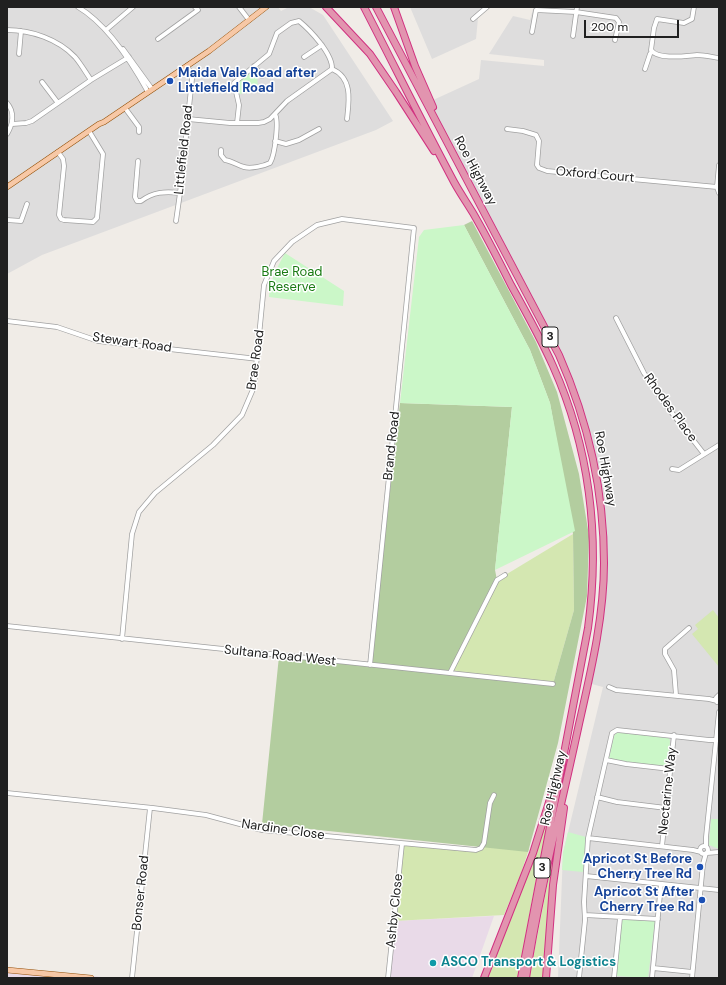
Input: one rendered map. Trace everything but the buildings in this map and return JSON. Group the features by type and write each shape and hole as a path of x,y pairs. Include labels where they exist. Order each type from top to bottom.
{"highway":[{"path":"326,7 370,54 454,183"},
{"name":"Roe Highway","path":"364,7 454,183 474,214 553,366 571,413 586,475 593,534 593,584 588,628 521,978"},
{"name":"Roe Highway","path":"376,7 559,355 581,411 596,466 604,538 602,607 595,653 539,906 526,978"},
{"path":"394,7 415,66 445,136"},
{"path":"484,978 533,853 563,759"},
{"path":"546,978 554,885 569,771"}],"main road":[{"path":"7,188 186,67 266,7"},
{"path":"7,970 90,978"}],"street":[{"path":"78,7 92,16 107,29"},
{"path":"83,7 98,19 107,29 150,91"},
{"path":"107,29 134,7"},
{"path":"158,39 198,10 195,7"},
{"path":"240,7 250,20"},
{"path":"473,19 487,7"},
{"path":"645,69 652,51 654,28 657,19 684,23 688,22 692,19 694,7"},
{"path":"532,32 536,10 576,10 616,18 619,22 615,40"},
{"path":"573,36 576,10"},
{"path":"237,123 239,105 234,83 269,54 277,33 291,23 299,21 309,29 322,45 332,63 332,69"},
{"path":"7,30 21,31 41,36 62,46 75,57 91,80"},
{"path":"19,54 21,31"},
{"path":"304,57 322,45"},
{"path":"652,51 656,54 677,57 697,55 719,58"},
{"path":"12,124 26,123 127,56"},
{"path":"254,66 262,76"},
{"name":"Littlefield Road","path":"176,221 192,79 192,75 186,67"},
{"path":"188,119 237,123 261,123 267,121 287,101 332,69"},
{"path":"332,69 340,74 348,86 349,98 347,119"},
{"path":"42,82 58,103"},
{"path":"7,103 12,110 12,124 7,134"},
{"path":"125,108 139,127 139,132"},
{"path":"221,150 221,155 225,160 232,161 244,167 254,167 270,163 275,141 277,118 275,114"},
{"path":"275,141 286,144 300,140 319,129"},
{"name":"Oxford Court","path":"507,129 536,134 539,141 537,166 547,171 716,187"},
{"path":"58,154 64,163 59,215 61,219 94,222 96,218 104,154 90,132"},
{"path":"138,161 135,197 137,201 141,201 145,198 167,191 180,193"},
{"path":"719,166 716,187 719,193"},
{"path":"7,220 21,221 27,204"},
{"name":"Brae Road","path":"122,639 132,534 139,512 155,493 213,445 242,415 254,387 258,359 264,285 274,261 292,242 316,225 342,219 414,228"},
{"name":"Brand Road","path":"370,665 414,228"},
{"name":"Rhodes Place","path":"616,318 644,373 665,404 704,454"},
{"name":"Stewart Road","path":"7,321 57,327 98,340 258,359"},
{"path":"672,469 679,470 719,445"},
{"path":"450,673 497,580 505,575"},
{"name":"Sultana Road West","path":"7,626 553,684"},
{"path":"676,695 674,670 665,654 665,649 689,628"},
{"path":"609,687 616,690 718,700 718,740 704,850 692,978"},
{"path":"579,978 585,915 584,902 588,838 612,733 617,730 718,740"},
{"name":"Nectarine Way","path":"662,846 674,735"},
{"path":"606,760 670,769"},
{"name":"Nardine Close","path":"7,794 150,808 206,816 262,830 474,850 480,849 484,843 490,803 494,795"},
{"path":"597,797 617,802 666,808"},
{"name":"Bonser Road","path":"132,978 150,808"},
{"path":"588,838 717,852"},
{"name":"Ashby Close","path":"388,978 402,844"},
{"path":"586,876 719,890"},
{"path":"652,978 661,884"},
{"path":"585,915 658,919"},
{"path":"614,978 620,918"},
{"path":"653,968 692,972"}],"shaded area":[{"path":"7,7 278,7 281,11 289,7 309,7 323,15 393,121 376,130 42,255 7,274"},
{"path":"410,7 490,7 478,18 476,39 432,59"},
{"path":"536,7 719,7 719,978 558,978 563,853 603,687 588,683 595,653 604,564 595,466 569,378 445,136 431,101 479,79 481,60 544,66 544,60 489,54 513,16 530,20 533,9"},
{"path":"494,916 472,978 388,978 394,921"},
{"path":"7,967 111,978 7,978"}],"green space":[{"path":"254,70 257,73 258,91 239,94 235,87 236,82"},
{"path":"472,221 536,342 557,392 579,474 589,536 587,596 558,743 528,852 262,824 279,656 370,665 400,403 512,407 495,570 497,580 450,673 553,684 574,610 573,534 550,403 530,350 464,225"},
{"path":"464,225 530,350 550,403 575,531 495,570 512,407 400,403 419,237 424,230"},
{"name":"Brae Road Reserve","path":"285,253 344,291 343,306 269,297 272,280"},
{"path":"573,534 574,610 553,684 450,673 497,580"},
{"path":"713,610 719,618 719,667 692,634 698,629 695,625"},
{"path":"617,732 669,738 668,767 627,762 609,758 614,736"},
{"path":"557,782 531,904 519,978 488,978"},
{"path":"565,795 543,978 529,978"},
{"path":"711,819 719,819 719,849 709,845"},
{"path":"568,832 586,837 583,872 562,870 563,853"},
{"path":"402,844 476,850 483,846 529,849 504,915 394,921"},
{"path":"622,919 655,921 648,978 616,976"}],"place":[{"name":"Maida Vale Road after Littlefield Road","path":"170,81"},
{"name":"Apricot St Before Cherry Tree Rd","path":"700,867"},
{"name":"Apricot St After Cherry Tree Rd","path":"702,900"},
{"name":"ASCO Transport & Logistics","path":"433,963"}]}
